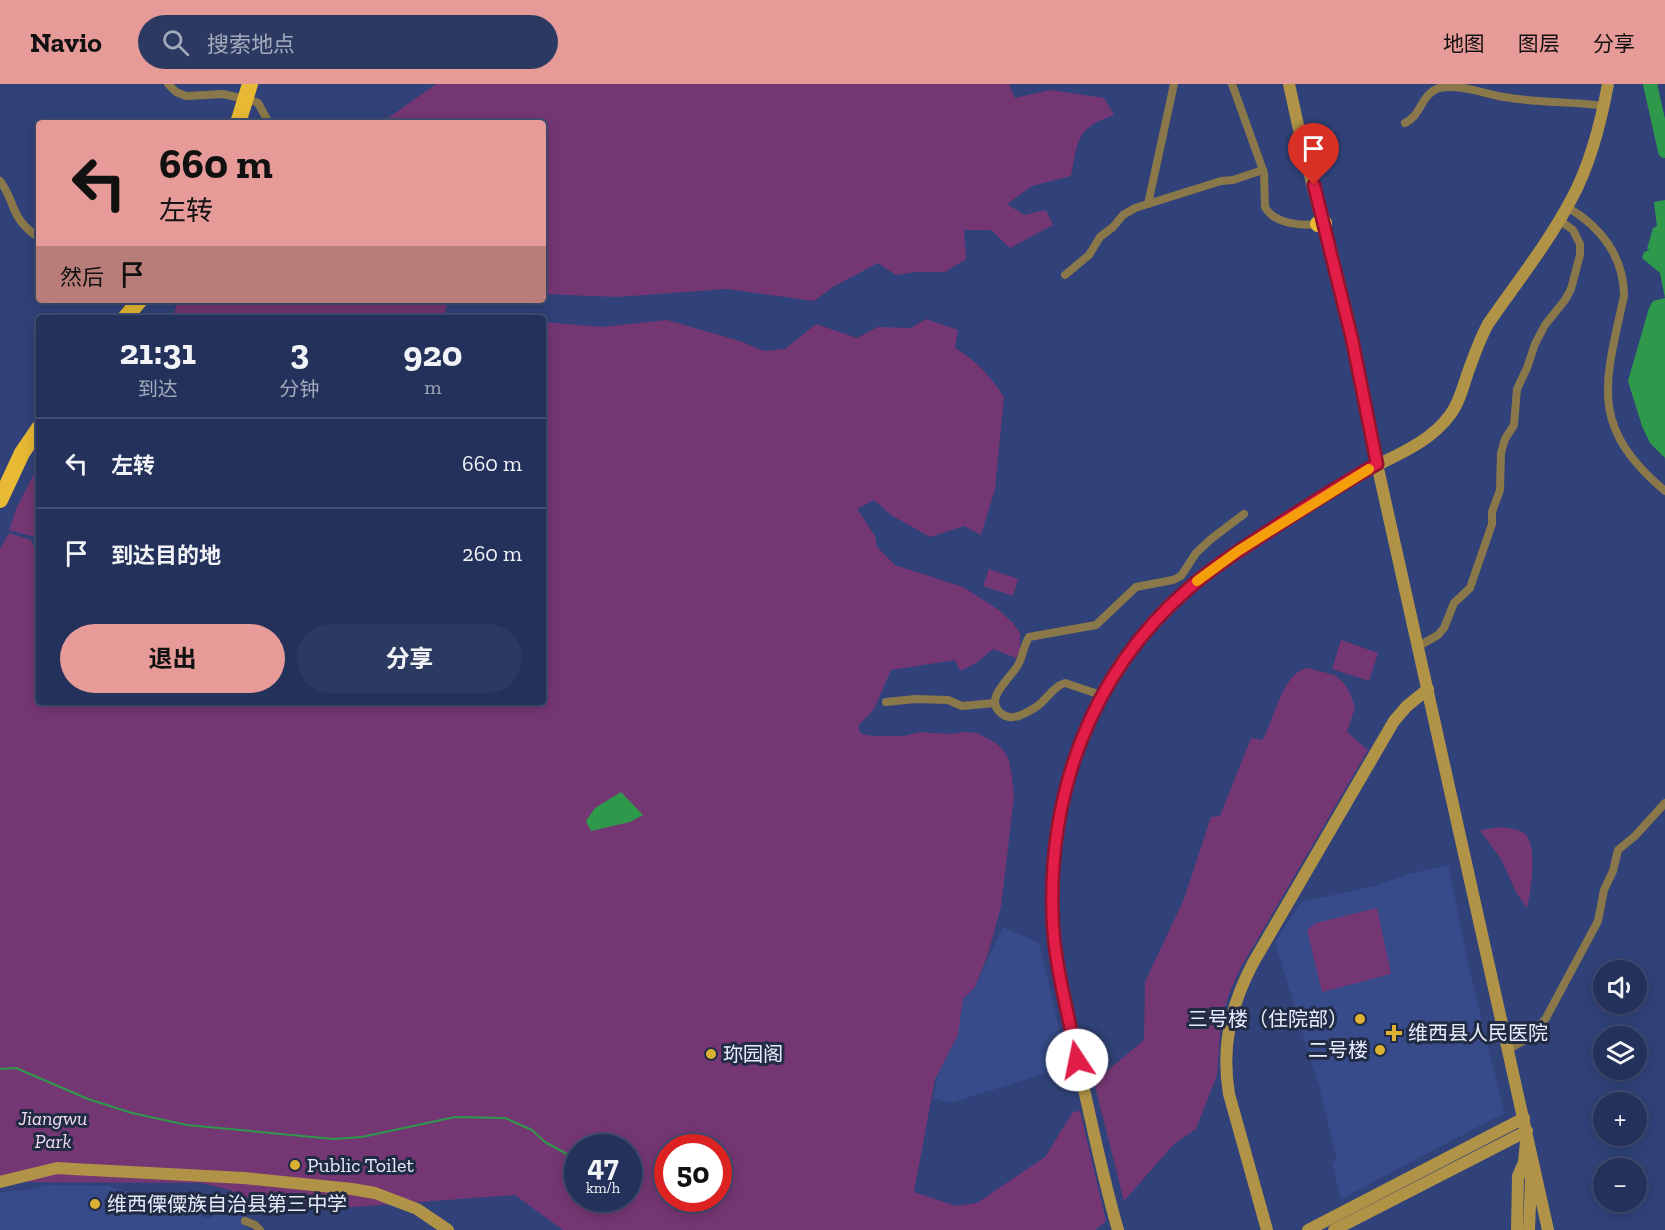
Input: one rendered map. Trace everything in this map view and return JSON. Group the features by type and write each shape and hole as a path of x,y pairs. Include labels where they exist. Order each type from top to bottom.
{"highway":[{"path":"239,120 250,84"},
{"path":"128,315 138,303"},
{"path":"0,500 22,453 36,432"}],"main road":[{"path":"1284,84 1298,149 1321,223"},
{"path":"1289,84 1368,440 1377,464 1419,646 1548,1230"},
{"path":"1118,1230 1077,1060 1053,924 1054,862 1061,812 1079,743 1101,695 1135,644 1168,607 1192,585 1238,551 1340,485 1377,464 1405,453 1444,422 1452,412 1488,324 1559,220 1578,185 1594,142 1608,84"},
{"path":"1267,1230 1228,1094 1227,1037 1236,1000 1253,963 1394,721 1407,706 1428,689"},
{"path":"1308,1230 1524,1118"},
{"path":"1517,1230 1518,1176 1524,1162 1527,1131"},
{"path":"1334,1230 1527,1131"},
{"path":"1524,1162 1531,1178 1529,1230"},
{"path":"0,1182 41,1171 73,1168 244,1178 341,1188 375,1193 399,1201 436,1220 448,1230"}],"street":[{"path":"168,84 176,92 186,96 223,94 253,101 258,104 267,120"},
{"path":"1148,204 1174,84"},
{"path":"1232,84 1263,170 1266,186 1265,207 1268,212 1290,224 1301,226 1321,223"},
{"path":"1406,123 1412,121 1429,94 1437,88 1446,87 1474,88 1497,96 1604,106"},
{"path":"1065,275 1089,255 1101,237 1123,215 1135,208 1263,170"},
{"path":"0,181 8,192 18,218 36,236"},
{"path":"1567,207 1599,232 1612,249 1618,262 1624,282 1624,296 1607,381 1611,415 1622,445 1642,471 1665,491"},
{"path":"1419,646 1438,635 1444,628 1454,603 1470,588 1492,524 1492,512 1500,490 1501,453 1505,439 1514,425 1517,389 1545,325 1571,289 1580,255 1580,244 1573,230 1559,220"},
{"path":"1101,695 1065,683 1054,689 1037,706 1012,718 997,711 995,703 1002,685 1020,662 1029,637 1096,625 1136,587 1173,580 1181,576 1196,553 1244,514"},
{"path":"886,702 915,699 948,700 962,706 995,703"},
{"path":"1509,1048 1530,1037 1546,1017 1595,929 1604,890 1613,871 1618,850 1635,836 1665,803"},
{"path":"245,1221 261,1230"}],"shaded area":[{"path":"1665,200 1665,298 1660,273 1642,258 1644,252 1650,250 1647,249 1653,228 1657,226 1654,202"},
{"path":"1665,298 1665,458 1650,443 1642,426 1628,381 1649,308 1653,301"},
{"path":"621,792 643,815 630,822 591,831 586,821 595,808"},
{"name":"维西县人民医院","path":"1448,865 1469,968 1504,1113 1341,1199 1332,1163 1337,1160 1320,1090 1275,942 1301,902 1374,886 1409,874"},
{"path":"1003,927 1039,943 1068,1066 951,1103 933,1098 951,1012 975,987"},
{"name":"维西傈僳族自治县第三中学","path":"47,1185 110,1186 145,1198 178,1191 203,1218 211,1218 218,1212 228,1215 243,1209 246,1227 250,1230 0,1230 0,1192"}],"green space":[{"path":"436,84 1009,84 1015,98 1050,90 1104,98 1114,115 1092,125 1081,137 1075,153 1071,176 1032,186 1007,204 1024,215 1046,210 1053,225 1010,248 991,230 964,230 966,259 945,272 915,272 896,275 878,263 833,287 814,301 727,289 617,297 546,294 546,120 385,120"},
{"path":"178,303 447,303 445,315 173,315"},
{"name":"Jiangwu Park","path":"926,319 958,330 955,348 970,358 994,382 1004,397 995,489 981,535 964,526 930,537 891,515 874,500 857,509 875,536 877,547 895,565 963,587 999,610 1020,633 1020,651 1016,658 993,649 976,663 960,671 955,660 891,670 874,709 859,725 862,734 873,736 904,736 920,732 977,733 996,743 1004,751 1009,760 1012,776 1014,797 1001,907 987,957 975,987 963,999 958,1035 935,1079 914,1192 956,1206 977,1203 1045,1157 1073,1112 1080,1111 1106,1221 1095,1230 563,1230 515,1195 340,1208 275,1208 227,1189 200,1183 20,1182 0,1186 0,549 9,533 31,540 36,552 36,705 546,705 546,322 602,327 667,320 740,341 764,351 785,349 816,324 857,338 878,327 911,328"},
{"path":"36,470 36,538 9,530 17,507"},
{"path":"989,569 1018,579 1013,596 983,586"},
{"path":"1341,640 1378,653 1369,681 1332,669"},
{"path":"1308,668 1334,675 1343,682 1355,707 1347,732 1368,750 1240,969 1221,1021 1217,1075 1196,1129 1174,1144 1124,1201 1094,1082 1144,1040 1145,982 1184,899 1211,817 1220,816 1251,738 1262,740 1286,687 1299,671"},
{"path":"1502,827 1520,831 1529,840 1532,869 1527,908 1516,892 1501,859 1480,830"},
{"path":"1377,908 1391,974 1322,992 1307,930 1316,923"}],"waterway":[{"path":"1650,84 1665,151"},
{"path":"0,1069 16,1068 88,1099 132,1113 187,1125 334,1139 362,1137 455,1117 505,1118 532,1130 545,1142 564,1152"}],"slow traffic":[{"path":"1197,581 1238,551 1340,485 1369,469"}],"place":[{"name":"三号楼（住院部）","path":"1360,1019"},
{"name":"维西县人民医院","path":"1394,1033"},
{"name":"二号楼","path":"1380,1050"},
{"name":"珎园阁","path":"711,1054"},
{"name":"Public Toilet","path":"295,1165"},
{"name":"维西傈僳族自治县第三中学","path":"95,1204"}],"route":[{"path":"1077,1060 1053,932 1053,875 1065,792 1079,743 1099,698 1135,644 1187,589 1238,551 1340,485 1377,464 1352,339 1314,185"}]}
